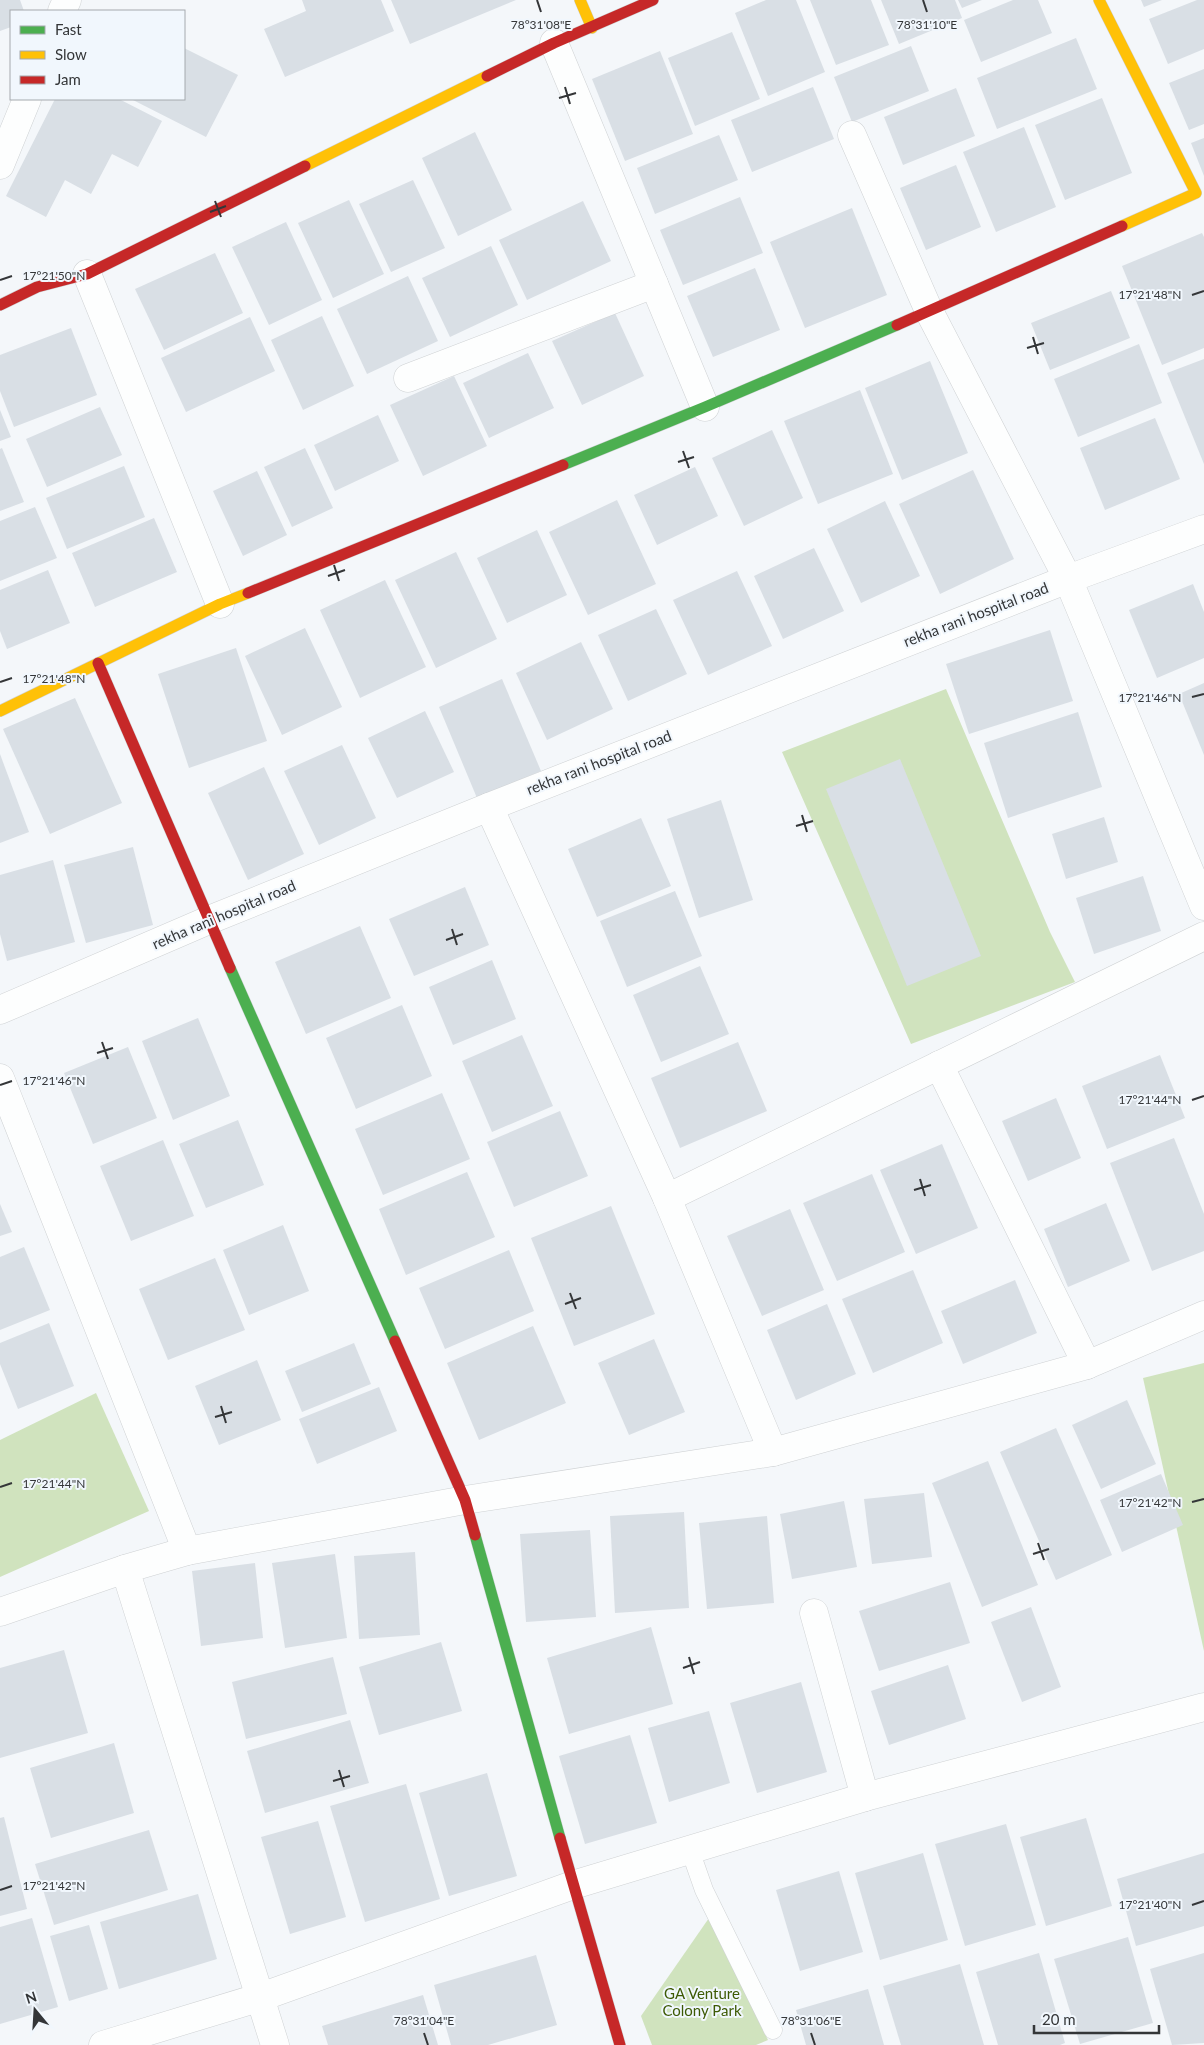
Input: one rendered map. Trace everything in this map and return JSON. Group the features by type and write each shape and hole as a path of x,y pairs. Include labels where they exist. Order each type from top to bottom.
{"street":[{"path":"580,0 592,28"},
{"path":"0,305 37,287 87,274 554,43 653,0"},
{"path":"0,711 220,604 704,407 929,311 1196,193 1099,0"},
{"path":"554,43 704,407"},
{"path":"0,165 27,100"},
{"path":"852,135 929,311 1068,579 1204,906"},
{"path":"87,274 220,604"},
{"path":"408,378 654,284"},
{"name":"rekha rani hospital road","path":"0,1010 209,920 489,807 1068,579 1204,529"},
{"path":"98,663 209,920 465,1500 620,2045"},
{"path":"489,807 667,1198 773,1452"},
{"path":"667,1198 1204,936"},
{"path":"939,1065 1087,1364"},
{"path":"0,1078 187,1551"},
{"path":"0,1612 125,1569 187,1551 465,1500 773,1452 1087,1364 1204,1315"},
{"path":"125,1569 275,2045"},
{"path":"814,1614 866,1798"},
{"path":"103,2045 261,1997 573,1885 866,1798 1204,1706"}],"lane":[{"path":"690,1850 704,1890 773,2030"}],"green space":[{"path":"946,689 1050,932 1075,982 911,1044 782,752"},
{"path":"1204,1363 1204,1651 1143,1378"},
{"path":"96,1393 149,1511 0,1577 0,1440"},
{"name":"GA Venture Colony Park","path":"709,1918 768,2040 756,2045 652,2045 641,2016"}],"building":[{"path":"0,0 20,0 24,10 10,10 10,27 0,31"},
{"path":"302,0 381,0 394,31 285,77 264,29 306,11"},
{"path":"391,0 516,0 410,44"},
{"path":"766,0 796,0 825,72 768,96 735,13"},
{"path":"810,0 871,0 889,45 836,65"},
{"path":"881,0 955,0 962,18 899,44"},
{"path":"958,0 982,0 962,8"},
{"path":"1013,0 1038,0 1052,33 981,62 964,20"},
{"path":"1141,0 1162,0 1144,7"},
{"path":"1197,0 1204,0 1204,49 1168,64 1149,19"},
{"path":"732,32 760,99 695,126 668,58"},
{"path":"1076,38 1097,89 997,129 977,78"},
{"path":"911,46 929,91 852,122 834,77"},
{"path":"185,48 238,75 206,137 133,100 185,100"},
{"path":"660,51 693,134 625,161 592,79"},
{"path":"1204,69 1204,124 1189,130 1169,83"},
{"path":"813,87 834,139 752,172 731,120"},
{"path":"956,88 975,136 903,165 884,117"},
{"path":"1102,98 1132,173 1065,200 1035,125"},
{"path":"54,100 121,100 162,121 138,167 112,154 91,194 65,180 46,217 6,196"},
{"path":"1024,127 1056,207 996,232 963,152"},
{"path":"475,132 512,210 458,236 422,158"},
{"path":"719,135 738,180 655,214 637,168"},
{"path":"1204,138 1204,176 1191,143"},
{"path":"956,165 981,227 926,250 900,188"},
{"path":"413,180 445,248 391,272 359,204"},
{"path":"740,197 763,253 683,285 660,230"},
{"path":"349,200 384,274 333,298 298,223"},
{"path":"583,201 611,261 527,300 499,240"},
{"path":"852,208 887,295 805,328 770,242"},
{"path":"286,222 322,300 269,325 232,247"},
{"path":"1202,233 1204,237 1204,348 1162,365 1122,266"},
{"path":"491,246 518,305 450,337 422,278"},
{"path":"215,253 243,313 164,350 135,289"},
{"path":"755,268 780,330 713,357 687,296"},
{"path":"408,276 438,341 367,374 337,309"},
{"path":"1111,291 1130,338 1050,370 1031,323"},
{"path":"615,313 644,376 582,405 552,341"},
{"path":"322,316 354,386 303,410 271,340"},
{"path":"250,317 275,371 186,412 161,358"},
{"path":"71,328 97,395 14,427 0,391 0,355"},
{"path":"1139,344 1162,403 1078,437 1054,379"},
{"path":"528,353 554,408 489,438 463,383"},
{"path":"1204,359 1204,464 1167,373"},
{"path":"930,361 968,453 902,480 865,388"},
{"path":"454,376 487,446 423,476 390,405"},
{"path":"860,390 893,474 818,504 784,421"},
{"path":"100,407 122,455 47,487 26,439"},
{"path":"0,410 11,437 0,441"},
{"path":"378,415 399,461 335,491 314,445"},
{"path":"1155,418 1180,479 1105,510 1080,448"},
{"path":"772,430 803,498 744,526 712,458"},
{"path":"2,448 24,502 0,511 0,449"},
{"path":"305,448 333,508 292,527 264,467"},
{"path":"124,466 145,517 67,549 46,498"},
{"path":"695,467 718,516 657,545 634,495"},
{"path":"973,470 1014,559 940,594 899,504"},
{"path":"257,471 287,535 243,556 213,491"},
{"path":"617,500 656,584 588,615 549,532"},
{"path":"885,501 920,576 861,603 827,529"},
{"path":"35,507 57,558 0,581 0,521"},
{"path":"154,518 177,572 95,607 72,553"},
{"path":"537,530 567,595 507,623 477,558"},
{"path":"814,548 844,611 783,639 754,576"},
{"path":"456,552 497,639 436,668 395,580"},
{"path":"48,570 70,623 7,649 0,631 0,590"},
{"path":"737,571 772,646 708,675 673,600"},
{"path":"385,580 426,667 360,698 320,610"},
{"path":"1193,584 1204,612 1204,658 1157,678 1129,610"},
{"path":"656,609 687,674 628,701 598,635"},
{"path":"305,628 342,707 282,735 245,656"},
{"path":"1050,630 1073,701 969,734 946,664"},
{"path":"581,642 613,709 547,740 516,673"},
{"path":"236,648 267,741 189,768 158,674"},
{"path":"502,679 541,771 477,798 439,707"},
{"path":"1204,683 1204,755 1179,694"},
{"path":"75,698 122,803 50,834 3,729"},
{"path":"425,711 454,772 397,798 368,738"},
{"path":"1078,712 1102,787 1008,818 984,743"},
{"path":"342,745 376,818 319,845 284,771"},
{"path":"0,754 29,832 0,843"},
{"path":"900,759 981,956 907,986 826,789"},
{"path":"264,767 304,854 248,880 208,793"},
{"path":"721,800 753,900 699,918 667,819"},
{"path":"1104,817 1118,862 1066,879 1052,834"},
{"path":"641,818 671,886 597,917 568,849"},
{"path":"133,847 153,925 86,943 64,865"},
{"path":"53,860 75,942 7,961 0,934 0,875"},
{"path":"1143,876 1161,931 1094,954 1076,898"},
{"path":"465,887 489,945 414,976 389,919"},
{"path":"675,891 702,956 627,987 600,921"},
{"path":"360,926 391,998 306,1034 275,962"},
{"path":"492,960 516,1019 453,1045 429,987"},
{"path":"700,966 729,1034 661,1062 633,995"},
{"path":"402,1005 432,1076 356,1109 326,1038"},
{"path":"198,1018 230,1096 173,1120 142,1041"},
{"path":"522,1035 553,1106 492,1132 462,1061"},
{"path":"738,1042 767,1111 680,1148 651,1078"},
{"path":"128,1047 157,1118 93,1144 64,1073"},
{"path":"1160,1055 1185,1118 1107,1149 1082,1086"},
{"path":"442,1093 470,1159 383,1195 355,1129"},
{"path":"1056,1098 1081,1158 1028,1181 1002,1121"},
{"path":"560,1111 588,1176 514,1207 487,1142"},
{"path":"238,1120 264,1185 206,1208 179,1144"},
{"path":"1174,1138 1204,1214 1204,1251 1152,1271 1110,1163"},
{"path":"163,1140 194,1216 131,1241 100,1166"},
{"path":"942,1144 978,1228 916,1254 880,1170"},
{"path":"467,1172 495,1237 406,1275 379,1209"},
{"path":"872,1174 905,1252 837,1281 803,1203"},
{"path":"1106,1203 1130,1261 1068,1287 1044,1229"},
{"path":"0,1204 12,1232 0,1236"},
{"path":"611,1206 655,1314 574,1346 531,1238"},
{"path":"790,1209 824,1290 762,1316 727,1236"},
{"path":"283,1225 309,1291 249,1315 223,1250"},
{"path":"24,1247 50,1310 0,1330 0,1257"},
{"path":"509,1250 534,1311 445,1349 419,1288"},
{"path":"215,1258 245,1330 168,1360 139,1289"},
{"path":"913,1270 943,1343 873,1373 842,1299"},
{"path":"1015,1280 1037,1333 963,1364 941,1311"},
{"path":"827,1304 856,1374 796,1400 767,1330"},
{"path":"49,1323 74,1386 18,1409 0,1364 0,1343"},
{"path":"533,1326 566,1403 479,1440 447,1363"},
{"path":"654,1339 685,1412 629,1435 598,1363"},
{"path":"354,1343 371,1384 302,1412 285,1371"},
{"path":"257,1360 281,1420 219,1445 195,1386"},
{"path":"379,1387 397,1431 317,1464 299,1419"},
{"path":"1127,1400 1156,1464 1101,1489 1072,1425"},
{"path":"1056,1428 1112,1555 1056,1580 1000,1452"},
{"path":"988,1461 1038,1585 982,1607 932,1483"},
{"path":"1161,1474 1183,1525 1122,1552 1100,1500"},
{"path":"924,1493 932,1557 872,1564 864,1499"},
{"path":"844,1501 857,1567 792,1579 780,1514"},
{"path":"684,1512 689,1608 615,1613 610,1516"},
{"path":"767,1516 774,1603 707,1609 699,1523"},
{"path":"590,1530 596,1617 526,1622 520,1534"},
{"path":"415,1552 420,1635 359,1639 354,1556"},
{"path":"335,1554 347,1638 285,1648 272,1563"},
{"path":"255,1563 263,1638 201,1646 192,1571"},
{"path":"950,1582 970,1643 879,1671 859,1611"},
{"path":"1031,1607 1061,1687 1022,1702 991,1622"},
{"path":"651,1627 673,1704 569,1734 547,1658"},
{"path":"441,1642 462,1711 379,1735 359,1667"},
{"path":"64,1650 88,1733 0,1758 0,1668"},
{"path":"333,1657 347,1714 246,1739 232,1682"},
{"path":"948,1665 966,1719 889,1745 871,1691"},
{"path":"801,1682 827,1772 757,1793 730,1703"},
{"path":"709,1711 730,1783 669,1802 648,1728"},
{"path":"350,1720 369,1783 265,1813 247,1751"},
{"path":"630,1735 657,1823 585,1844 559,1756"},
{"path":"114,1743 134,1813 51,1838 30,1768"},
{"path":"487,1773 517,1876 449,1896 419,1793"},
{"path":"406,1784 440,1899 365,1922 330,1806"},
{"path":"4,1817 27,1909 0,1916 0,1818"},
{"path":"1086,1818 1112,1906 1046,1926 1020,1837"},
{"path":"318,1821 346,1917 290,1934 261,1837"},
{"path":"1006,1824 1036,1925 965,1946 935,1844"},
{"path":"149,1830 168,1890 54,1925 35,1864"},
{"path":"923,1853 948,1940 880,1960 855,1873"},
{"path":"1204,1853 1204,1926 1136,1946 1117,1879"},
{"path":"839,1871 863,1952 800,1971 776,1890"},
{"path":"198,1894 217,1959 119,1989 100,1922"},
{"path":"32,1918 58,2007 0,2024 0,1927"},
{"path":"89,1925 108,1989 69,2001 50,1936"},
{"path":"1128,1937 1153,2023 1080,2044 1054,1959"},
{"path":"1039,1953 1065,2043 1060,2045 998,2045 976,1972"},
{"path":"1204,1953 1204,2043 1172,2045 1150,1969"},
{"path":"536,1955 557,2025 488,2045 451,2045 434,1985"},
{"path":"960,1964 984,2045 901,2045 883,1986"},
{"path":"868,1989 884,2045 806,2045 796,2010"},
{"path":"423,1995 438,2045 328,2045 322,2026"}],"traffic: fast":[{"path":"563,465 897,325"},
{"path":"230,968 395,1341"},
{"path":"475,1535 560,1838"}],"traffic: slow":[{"path":"580,0 592,28"},
{"path":"1099,0 1196,193 1122,226"},
{"path":"305,166 487,76"},
{"path":"0,711 220,604 248,593"}],"traffic: jam":[{"path":"487,76 554,43 653,0"},
{"path":"0,305 37,287 87,274 305,166"},
{"path":"897,325 1122,226"},
{"path":"248,593 563,465"},
{"path":"98,663 230,968"},
{"path":"395,1341 465,1500 475,1535"},
{"path":"560,1838 620,2045"}]}
